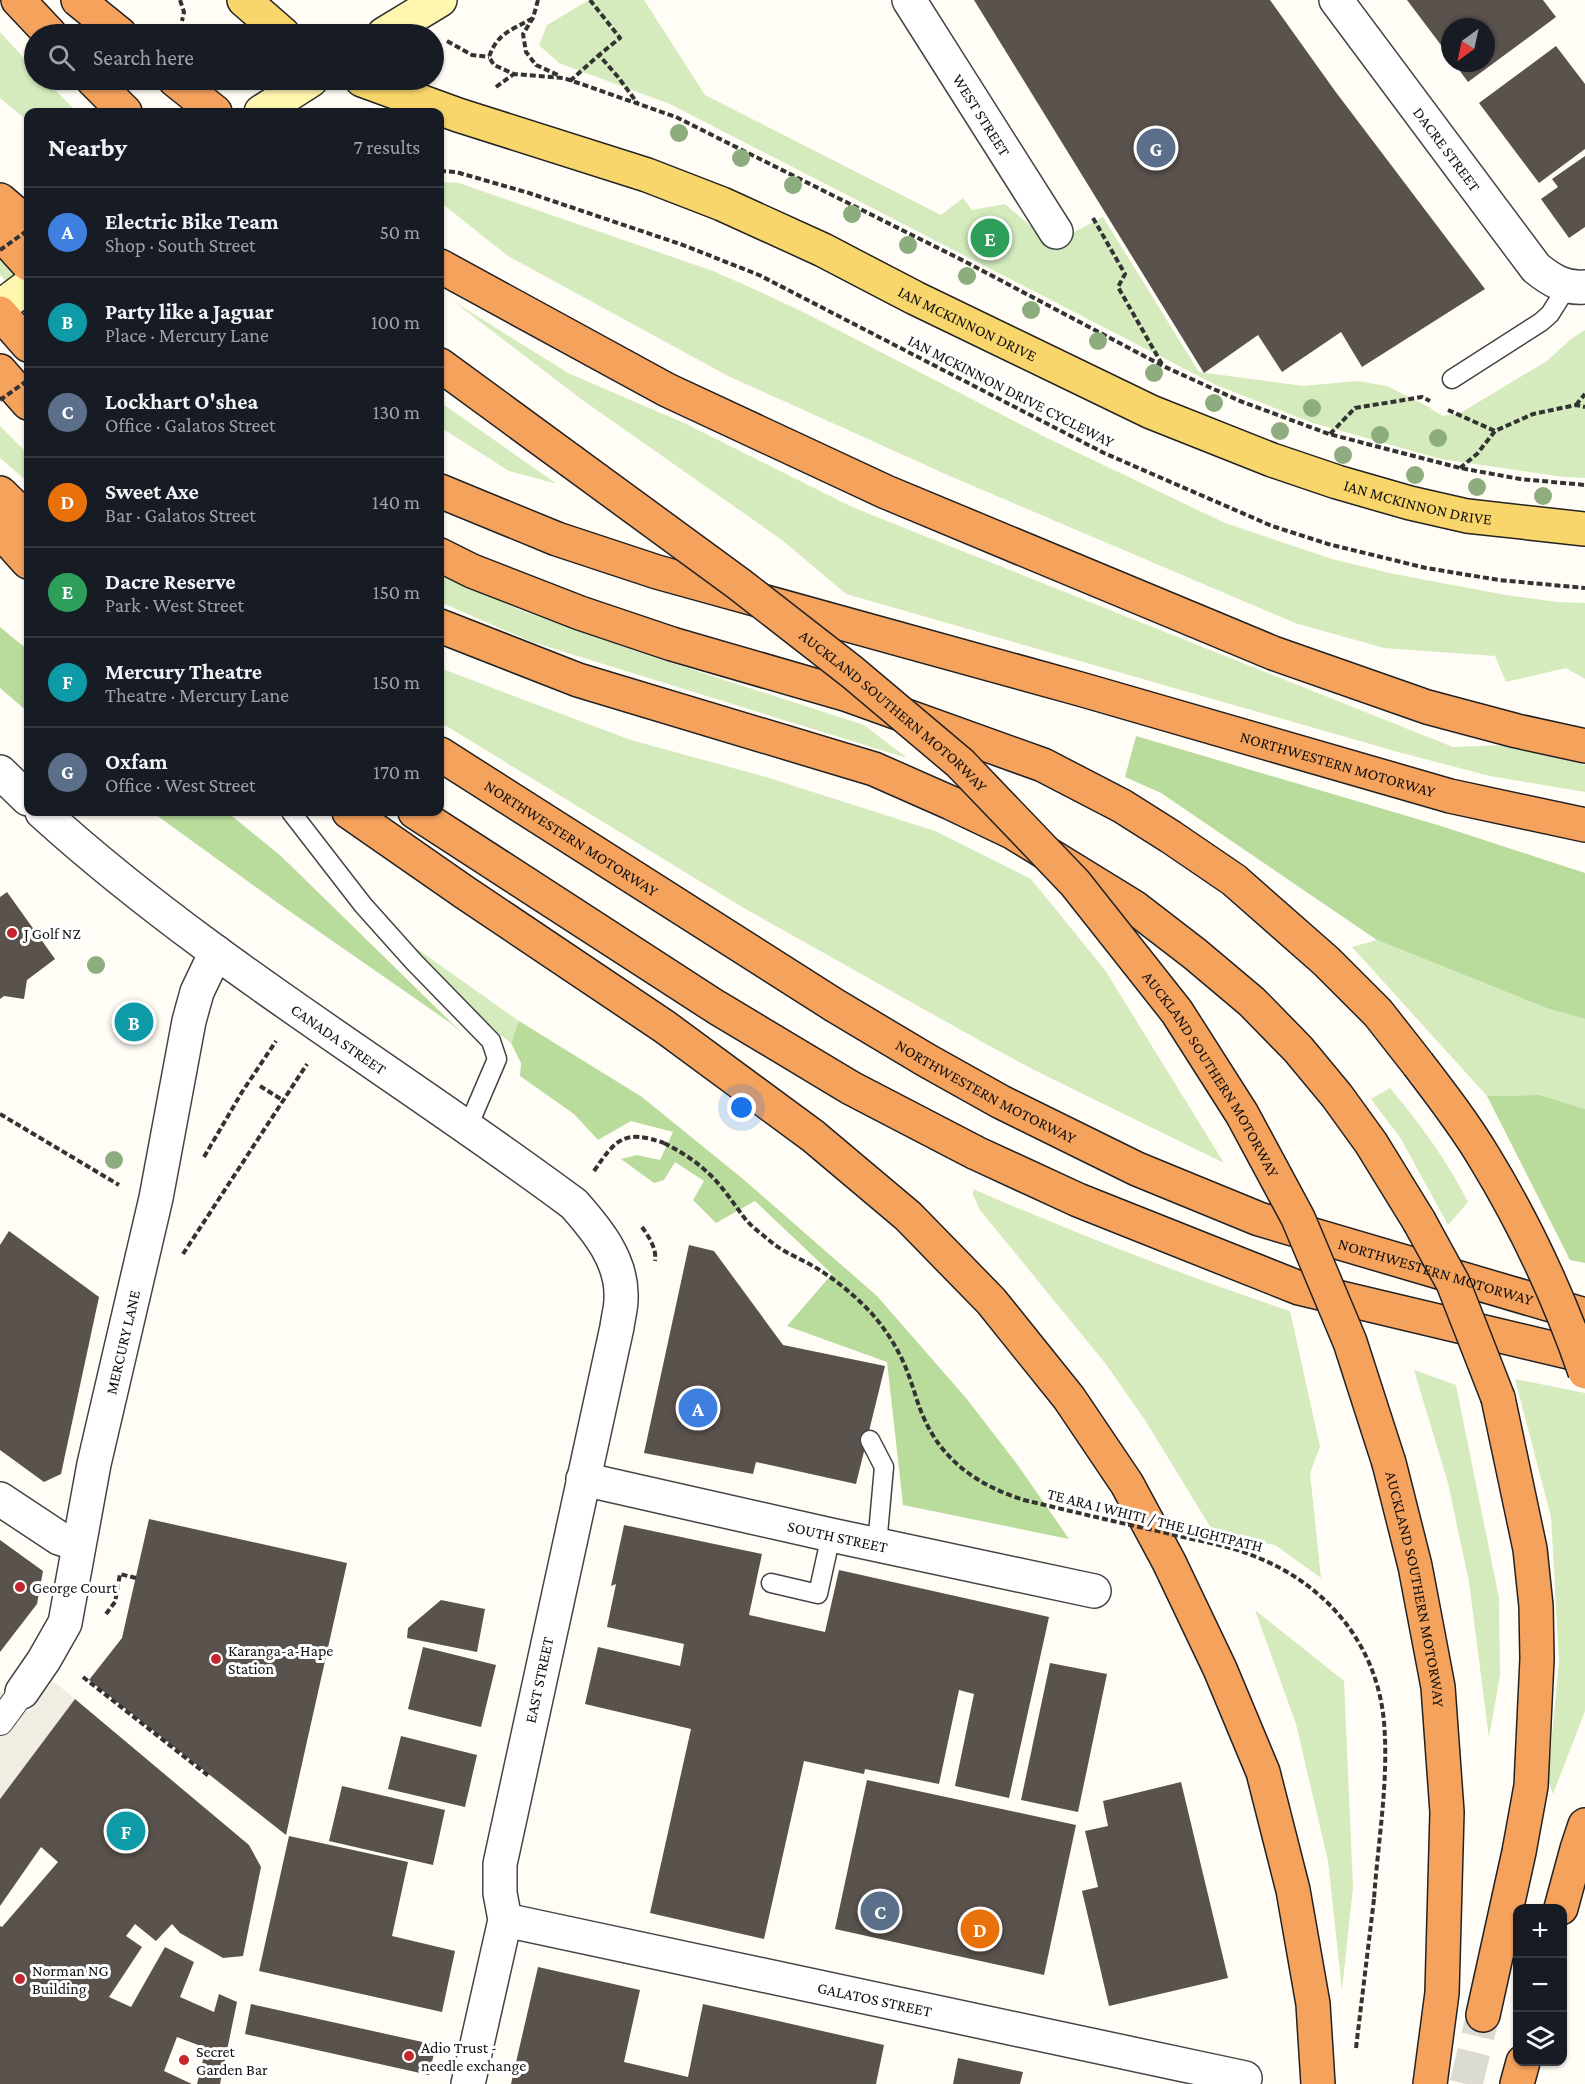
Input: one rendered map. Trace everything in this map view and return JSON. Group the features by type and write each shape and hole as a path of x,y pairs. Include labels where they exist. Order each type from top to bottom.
{"highway":[{"path":"18,0 41,24"},
{"path":"78,0 108,24"},
{"path":"103,90 122,108"},
{"path":"188,90 211,108"},
{"path":"0,200 24,221"},
{"path":"0,233 24,260"},
{"path":"444,268 667,390 908,501 1273,653 1427,707 1585,746"},
{"path":"0,313 24,340"},
{"name":"AUCKLAND SOUTHERN MOTORWAY","path":"444,369 739,584 852,672 960,763 1075,883 1177,1012 1242,1114 1298,1218 1350,1342 1389,1463 1415,1566 1438,1688 1447,1812 1442,1993 1430,2084"},
{"path":"0,371 24,398"},
{"path":"0,493 24,516"},
{"name":"NORTHWESTERN MOTORWAY","path":"444,493 557,539 657,572 1080,689 1438,793 1585,825"},
{"path":"0,531 24,558"},
{"path":"444,557 472,571 580,613 682,647 848,695 1043,765 1122,806 1234,880 1326,961 1378,1013 1484,1156 1520,1221 1571,1330 1585,1372"},
{"path":"444,628 578,680 874,770 951,802 1012,832 1134,907 1195,954 1251,1002 1298,1049 1337,1096 1371,1143 1419,1221 1453,1283 1498,1398 1530,1549 1536,1606 1537,1659 1530,1786 1519,1852 1483,2014"},
{"name":"NORTHWESTERN MOTORWAY","path":"444,757 834,1005 1001,1102 1126,1163 1259,1219 1585,1315"},
{"path":"355,816 665,1027 813,1136 908,1216 991,1300 1069,1398 1127,1484 1169,1562 1220,1669 1263,1772 1293,1890 1313,2004 1318,2084"},
{"path":"421,816 726,1012 851,1088 996,1162 1078,1200 1299,1288 1585,1356"},
{"path":"1563,1904 1585,1826"},
{"path":"1442,1993 1442,2084"},
{"path":"1517,2084 1521,2066"}],"main road":[{"path":"244,0 270,24"},
{"path":"400,24 440,0"},
{"path":"270,106 295,90"},
{"name":"IAN MCKINNON DRIVE","path":"389,90 439,108"},
{"name":"IAN MCKINNON DRIVE","path":"444,110 647,175 722,204 824,250 915,298 1120,397 1272,460 1410,503 1467,516 1585,529"},
{"path":"0,307 24,289"}],"street":[{"name":"WEST STREET","path":"909,0 1056,232"},
{"name":"DACRE STREET","path":"1336,0 1536,268 1546,276 1576,287"},
{"path":"0,772 24,795"},
{"name":"CANADA STREET","path":"47,816 216,952 574,1204 596,1228 610,1252 619,1276"},
{"name":"MERCURY LANE","path":"0,1722 44,1660 65,1623 96,1456 156,1198 189,1021 197,992 216,952"},
{"name":"EAST STREET","path":"468,2084 505,1920 500,1893 500,1864 617,1328 621,1299 619,1276"},
{"name":"SOUTH STREET","path":"583,1479 1094,1591"},
{"path":"0,1499 59,1538 78,1544"},
{"name":"GALATOS STREET","path":"505,1920 1245,2078"}],"lane":[{"path":"1452,379 1541,322 1576,287"},
{"path":"294,816 363,905 414,962 491,1041 497,1059 467,1129"},
{"path":"870,1440 884,1467 876,1545"},
{"path":"771,1583 818,1594 831,1535"}],"path":[{"path":"180,0 184,12 182,21"},
{"path":"538,0 533,18 523,34 526,52 536,64 570,81 676,117 954,256 1163,366 1240,401 1329,434 1461,468 1520,479 1585,485"},
{"path":"570,81 620,38 590,0"},
{"path":"489,57 495,42 500,37 533,18"},
{"path":"472,55 489,57"},
{"path":"599,55 638,104"},
{"path":"489,57 494,65 514,74 564,78"},
{"path":"507,79 514,74"},
{"name":"IAN MCKINNON DRIVE CYCLEWAY","path":"444,171 456,172 529,193 682,244 759,275 1104,453 1272,526 1328,544 1426,568 1499,580 1585,588"},
{"path":"1092,215 1125,274 1118,287 1163,366"},
{"path":"0,250 24,233"},
{"path":"0,400 24,383"},
{"path":"1576,405 1585,394"},
{"path":"1329,434 1355,408 1422,398 1432,402"},
{"path":"1461,468 1477,454 1495,431 1533,414 1576,405 1585,407"},
{"path":"1442,407 1495,431"},
{"path":"181,1257 311,1058"},
{"path":"260,1086 284,1101"},
{"path":"0,1114 121,1186"},
{"name":"TE ARA I WHITI / THE LIGHTPATH","path":"590,1177 606,1154 619,1141 637,1136 664,1143 684,1154 706,1171 730,1196 747,1221 773,1243 844,1287 872,1313 904,1362 924,1419 936,1440 964,1472 1003,1494 1024,1500 1252,1554 1301,1580 1332,1605 1361,1644 1372,1668 1382,1711 1385,1747 1374,1899 1354,2059"},
{"path":"105,1616 115,1602 120,1574 136,1578"},
{"path":"83,1677 210,1778"}],"green space":[{"path":"589,0 644,0 705,95 941,215 963,198 972,210 1005,204 1042,236 1059,240 1103,217 1199,372 1303,386 1358,381 1387,386 1443,416 1462,412 1547,361 1571,339 1585,330 1585,478 1441,459 1313,423 1216,385 670,104 559,63 539,45 547,25"},
{"path":"0,32 24,58 24,90 55,90 73,108 24,108 24,118 0,98"},
{"path":"444,182 459,183 713,271 807,314 1049,439 1225,523 1332,559 1394,574 1506,595 1557,602 1585,603 1585,679 1566,668 1506,682 1495,656 1384,648 1295,623 952,477 728,376 508,256 444,205"},
{"path":"0,254 24,278 24,300 0,275"},
{"path":"453,301 568,373 684,423 852,507 1453,747 1506,745 1585,765 1585,792 1490,776 1398,752 846,594 782,540 581,399"},
{"path":"444,405 557,484 509,471 444,430"},
{"path":"0,426 24,450 24,479 0,458"},
{"path":"444,575 520,610 647,655 864,725 907,758 532,642 444,604"},
{"path":"0,627 24,647 24,709 0,688"},
{"path":"444,670 631,740 766,777 935,831 1031,879 1105,970 1224,1163 1034,1070 742,907 444,724"},
{"path":"1136,736 1441,826 1585,873 1585,1019 1549,1009 1377,940 1161,793 1125,777"},
{"path":"158,816 232,816 282,857 463,1034 449,1022"},
{"path":"399,936 519,1021 511,1043 498,1033"},
{"path":"1377,940 1549,1009 1585,1019 1585,1109 1540,1095 1487,1096 1352,947"},
{"path":"519,1021 642,1097 743,1179 877,1296 966,1398 1017,1464 1069,1539 903,1505 887,1362 787,1326 832,1274 755,1201 716,1223 693,1200 704,1181 675,1162 664,1180 654,1183 621,1159 637,1155 660,1160 673,1132 631,1121 598,1140 574,1114 520,1076 521,1063 511,1043"},
{"path":"1390,1088 1432,1143 1468,1202 1448,1225 1401,1139 1371,1099"},
{"path":"1540,1095 1585,1109 1585,1263 1570,1260 1487,1096"},
{"path":"973,1189 1130,1253 1290,1311 1320,1447 1310,1473 1321,1578 1275,1545 1214,1533 1145,1420 1105,1363 980,1210 973,1195"},
{"path":"1414,1370 1456,1385 1499,1598 1500,1675 1489,1738 1469,1582 1448,1483"},
{"path":"1515,1379 1585,1393 1585,1711 1553,1794 1548,1780 1559,1660 1551,1517"},
{"path":"1255,1610 1344,1681 1353,1887 1342,1990 1328,1861 1296,1724"}],"shaded area":[{"path":"53,1681 75,1699 0,1798 0,1691 29,1712"}],"building":[{"path":"974,0 1270,0 1335,91 1485,289 1362,367 1341,332 1282,372 1258,335 1204,373"},
{"path":"1407,0 1543,0 1556,17 1495,62 1495,18 1441,18 1441,45"},
{"path":"1556,46 1585,84 1585,149 1539,183 1479,103"},
{"path":"1461,72 1482,72 1468,82"},
{"path":"1585,156 1585,227 1569,238 1541,199 1558,187 1552,179"},
{"path":"7,892 55,959 27,980 24,999 4,996 0,999 0,897"},
{"path":"9,1231 99,1297 61,1474 44,1482 0,1450 0,1245"},
{"path":"689,1245 714,1251 783,1345 885,1366 856,1484 756,1462 753,1474 644,1453"},
{"name":"Karanga-a-Hape Station","path":"149,1519 347,1563 286,1835 89,1680 122,1638"},
{"path":"624,1525 762,1554 749,1615 825,1632 839,1570 1049,1617 1009,1798 955,1786 974,1694 959,1690 939,1784 865,1769 864,1774 804,1761 764,1939 650,1913 691,1729 585,1704 598,1647 680,1666 684,1644 607,1627 616,1584 611,1586"},
{"name":"George Court","path":"0,1540 43,1571 37,1604 0,1652"},
{"path":"441,1600 485,1609 477,1652 407,1638 408,1628"},
{"path":"423,1647 496,1665 481,1727 408,1709"},
{"path":"1050,1663 1107,1674 1078,1812 1021,1800"},
{"path":"75,1699 249,1845 261,1867 243,1956 223,1958 180,1933 172,1924 156,1941 135,1924 126,1936 142,1947 109,1997 131,2007 165,1947 194,1962 180,1997 214,2012 219,1994 237,2002 220,2084 197,2084 206,2048 177,2037 164,2071 192,2084 0,2084 0,1926 2,1927 58,1862 41,1847 0,1906 0,1799"},
{"path":"401,1736 477,1755 465,1807 388,1789"},
{"path":"867,1780 1076,1825 1044,1975 835,1929"},
{"path":"1181,1782 1228,1978 1109,2006 1082,1891 1098,1887 1085,1831 1108,1826 1103,1801"},
{"path":"342,1786 445,1810 433,1865 329,1841"},
{"path":"289,1836 408,1862 392,1936 455,1951 442,2012 259,1971"},
{"path":"538,1967 640,1990 624,2062 688,2077 703,2004 884,2045 876,2084 511,2084"},
{"path":"251,2004 436,2045 429,2075 245,2034"},
{"path":"958,2058 1023,2072 1020,2084 953,2084"}],"tunnel":[{"path":"1466,2084 1483,2015"}],"place":[{"name":"Oxfam","path":"1156,148"},
{"name":"Dacre Reserve","path":"990,238"},
{"name":"J Golf NZ","path":"12,933"},
{"name":"Party like a Jaguar","path":"134,1022"},
{"name":"Electric Bike Team","path":"698,1408"},
{"name":"George Court","path":"20,1587"},
{"name":"Karanga-a-Hape Station","path":"216,1659"},
{"name":"Mercury Theatre","path":"126,1831"},
{"name":"Lockhart O'shea","path":"880,1911"},
{"name":"Sweet Axe","path":"980,1929"},
{"name":"Norman NG Building","path":"20,1979"},
{"name":"Adio Trust - needle exchange","path":"409,2056"},
{"name":"Secret Garden Bar","path":"184,2060"}]}
